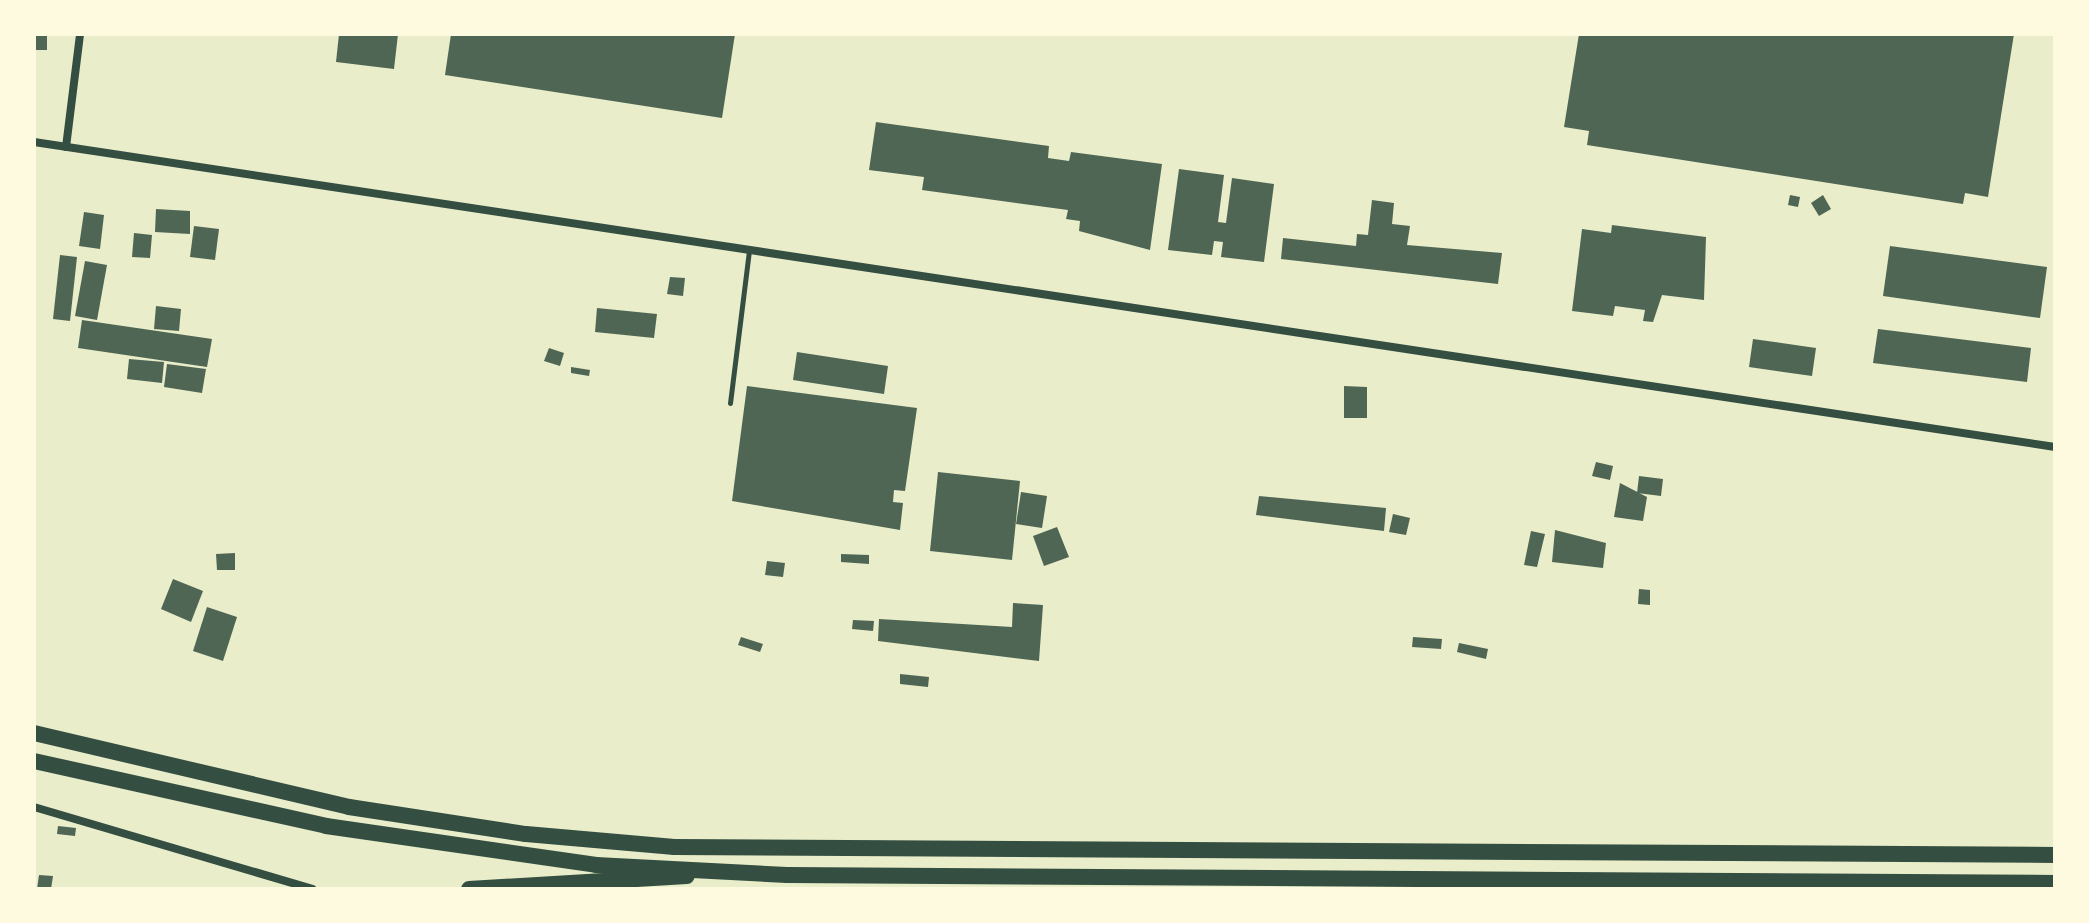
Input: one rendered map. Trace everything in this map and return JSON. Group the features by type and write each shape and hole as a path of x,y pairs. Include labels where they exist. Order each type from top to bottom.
{"highway":[{"path":"34,733 349,807 526,834 674,847 2055,855"},
{"path":"34,761 415,843 569,863 710,870 2055,883"},
{"path":"469,889 648,881 710,870"}],"street":[{"path":"66,147 80,34"},
{"path":"34,142 2055,447"},
{"path":"34,807 312,889"}],"lane":[{"path":"730,403 749,250"}],"building":[{"path":"339,34 398,34 394,69 336,62"},
{"path":"451,34 735,34 722,118 445,75"},
{"path":"1579,34 2014,34 1988,197 1965,193 1963,204 1587,145 1589,131 1564,127"},
{"path":"34,36 47,36 47,50 34,50"},
{"path":"876,122 1049,146 1048,158 1069,161 1071,152 1162,164 1150,250 1079,231 1080,221 1066,219 1068,210 922,190 924,177 869,170"},
{"path":"1179,169 1224,175 1218,222 1226,223 1232,178 1274,184 1264,262 1221,257 1223,242 1214,241 1212,255 1168,250"},
{"path":"1790,195 1800,197 1798,207 1788,205"},
{"path":"1823,195 1831,209 1819,216 1811,203"},
{"path":"1372,200 1394,203 1392,224 1410,226 1407,245 1502,253 1498,284 1281,259 1283,238 1356,246 1357,234 1368,235"},
{"path":"156,209 190,211 190,234 155,232"},
{"path":"84,212 104,215 100,249 79,246"},
{"path":"1612,225 1706,237 1704,300 1662,295 1653,322 1643,321 1645,310 1615,306 1613,316 1572,311 1582,229 1611,233"},
{"path":"194,226 219,229 215,260 190,257"},
{"path":"134,233 152,235 150,258 132,257"},
{"path":"1890,246 2047,267 2040,318 1883,296"},
{"path":"60,255 77,257 70,321 53,319"},
{"path":"85,261 107,265 97,320 75,316"},
{"path":"670,277 685,278 683,296 667,294"},
{"path":"156,306 181,309 179,331 154,329"},
{"path":"597,308 657,314 654,338 595,332"},
{"path":"82,320 212,339 207,367 78,348"},
{"path":"1878,329 2031,348 2027,382 1873,363"},
{"path":"1753,339 1816,348 1812,376 1749,367"},
{"path":"549,348 564,353 560,366 544,361"},
{"path":"797,352 888,366 884,394 793,380"},
{"path":"129,359 164,362 162,383 127,379"},
{"path":"167,364 206,369 202,393 164,387"},
{"path":"571,367 590,370 589,376 571,373"},
{"path":"747,386 917,408 905,491 894,490 893,502 903,503 900,530 732,501"},
{"path":"1344,386 1367,387 1367,418 1344,418"},
{"path":"1596,462 1613,466 1610,480 1592,476"},
{"path":"938,472 1020,481 1012,560 930,551"},
{"path":"1639,476 1663,479 1661,496 1637,493"},
{"path":"1620,483 1647,497 1643,521 1614,517"},
{"path":"1021,492 1047,496 1042,528 1016,524"},
{"path":"1259,496 1386,508 1384,531 1256,515"},
{"path":"1393,514 1410,518 1406,535 1389,532"},
{"path":"1057,527 1069,557 1044,566 1033,536"},
{"path":"1555,530 1606,543 1603,568 1552,562"},
{"path":"1531,531 1545,534 1537,567 1524,565"},
{"path":"235,553 235,570 217,570 216,554"},
{"path":"841,554 869,555 869,564 841,562"},
{"path":"767,561 785,563 783,577 765,575"},
{"path":"173,579 203,591 191,622 161,609"},
{"path":"1639,589 1650,590 1650,605 1638,604"},
{"path":"1013,603 1043,605 1039,661 878,641 879,619 1012,627"},
{"path":"207,607 237,617 223,661 193,651"},
{"path":"853,620 874,621 873,631 852,629"},
{"path":"741,637 763,644 760,652 738,645"},
{"path":"1413,637 1442,639 1441,649 1412,647"},
{"path":"1459,643 1488,649 1486,659 1457,652"},
{"path":"900,674 929,677 928,687 900,684"},
{"path":"58,826 76,828 75,836 57,834"},
{"path":"39,875 53,876 51,889 37,889"}]}
